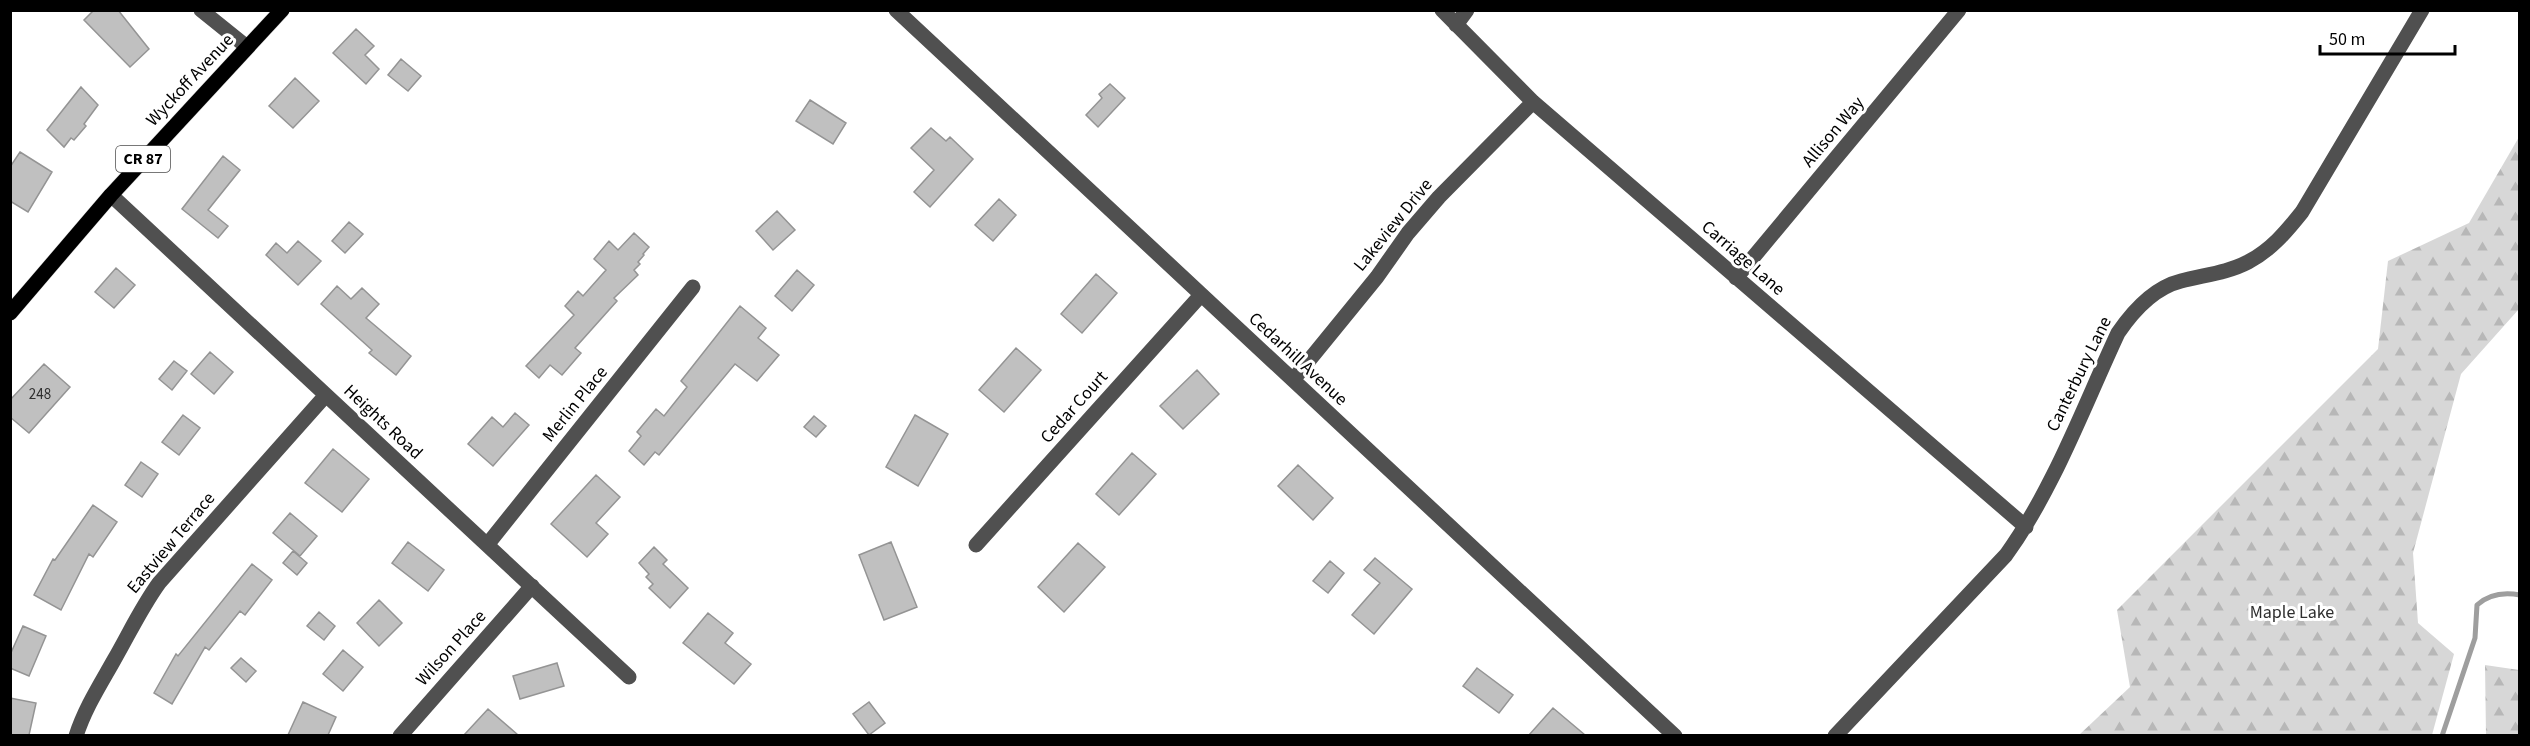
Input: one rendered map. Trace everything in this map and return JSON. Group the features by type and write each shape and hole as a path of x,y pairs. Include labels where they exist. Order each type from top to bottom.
{"main road":[{"name":"Wyckoff Avenue","path":"10,313 111,195 282,10"}],"street":[{"path":"201,10 247,47"},
{"name":"Cedarhill Avenue","path":"896,10 1675,735"},
{"name":"Carriage Lane","path":"1442,10 1533,102 2026,528"},
{"path":"1456,25 1467,10"},
{"name":"Allison Way","path":"1736,278 1959,10"},
{"name":"Canterbury Lane","path":"1835,735 2006,555 2026,528 2118,333 2130,315 2146,299 2166,286 2178,281 2225,272 2247,263 2269,249 2286,233 2302,212 2422,10"},
{"name":"Lakeview Drive","path":"1293,380 1439,197 1533,102"},
{"name":"Heights Road","path":"111,195 629,676"},
{"name":"Merlin Place","path":"487,545 693,287"},
{"name":"Cedar Court","path":"976,545 1201,295"},
{"name":"Eastview Terrace","path":"76,735 90,699 115,658 141,607 326,395"},
{"name":"Wilson Place","path":"400,735 532,586"}],"green space":[{"name":"Maple Lake","path":"2519,137 2519,309 2461,374 2413,553 2418,623 2454,654 2432,735 2079,735 2130,687 2117,610 2378,349 2388,261 2469,223"},
{"path":"2485,665 2519,670 2519,735 2486,735"}],"building":[{"path":"94,10 118,10 149,49 130,67 84,20"},
{"path":"356,29 374,46 365,55 379,69 366,84 333,53"},
{"path":"401,59 421,76 408,91 388,75"},
{"path":"295,78 319,101 293,128 269,106"},
{"path":"1110,84 1125,98 1098,127 1086,115 1102,98 1099,94"},
{"path":"81,87 98,105 84,124 86,126 74,140 71,138 64,147 47,130"},
{"path":"810,100 846,123 833,144 796,121"},
{"path":"931,128 946,141 950,137 973,159 930,207 914,192 934,170 911,148"},
{"path":"20,152 52,172 28,212 10,201 10,167"},
{"path":"223,156 240,170 208,210 228,226 218,238 182,209"},
{"path":"999,199 1016,215 993,241 975,225"},
{"path":"777,211 795,230 773,250 756,231"},
{"path":"349,222 363,234 345,253 332,241"},
{"path":"634,233 649,247 634,270 638,275 614,298 617,301 575,348 581,353 562,375 550,365 539,378 526,366 574,315 565,306 578,291 583,296 606,270 594,259 609,241 618,250"},
{"path":"298,241 321,261 298,285 266,255 276,243 287,253"},
{"path":"116,268 135,285 114,308 95,292"},
{"path":"797,270 814,285 792,311 775,296"},
{"path":"1096,274 1117,293 1082,333 1061,314"},
{"path":"337,286 351,299 362,288 379,304 366,318 411,356 396,375 369,353 372,350 321,304"},
{"path":"740,306 766,328 758,338 779,355 757,381 735,364 659,455 655,452 644,465 629,451 641,436 637,432 656,409 664,416 687,387 681,381"},
{"path":"1016,348 1041,370 1004,412 979,390"},
{"path":"210,352 233,372 214,394 191,374"},
{"path":"174,361 187,371 172,390 159,379"},
{"path":"44,364 70,387 29,433 10,417 10,400"},
{"path":"1197,370 1219,394 1183,429 1160,406"},
{"path":"515,413 529,425 493,466 468,444 492,417 503,427"},
{"path":"183,415 200,428 179,455 162,442"},
{"path":"915,415 948,434 918,486 886,467"},
{"path":"814,416 826,426 816,437 804,427"},
{"path":"333,449 369,479 342,512 305,483"},
{"path":"1132,453 1156,474 1119,515 1096,494"},
{"path":"141,462 158,474 142,497 125,485"},
{"path":"1298,465 1333,498 1313,520 1278,486"},
{"path":"596,475 620,497 596,523 608,534 587,557 551,524"},
{"path":"93,505 117,522 93,557 89,554 61,610 34,595 53,559 55,560"},
{"path":"290,513 317,536 300,556 273,533"},
{"path":"408,542 444,570 428,591 392,563"},
{"path":"891,542 917,607 884,620 859,555"},
{"path":"1078,543 1105,567 1064,612 1038,587"},
{"path":"654,547 667,560 663,564 688,588 670,608 649,588 653,584 646,577 649,574 639,563"},
{"path":"293,551 307,563 297,575 283,563"},
{"path":"1375,558 1412,589 1374,634 1352,615 1380,583 1364,570"},
{"path":"1330,561 1344,573 1328,593 1313,581"},
{"path":"252,564 272,580 245,615 240,611 209,650 205,647 172,704 154,693 176,654 178,656"},
{"path":"379,600 402,623 379,646 357,623"},
{"path":"319,612 335,626 324,640 307,626"},
{"path":"708,613 733,633 725,643 751,664 734,684 683,643"},
{"path":"23,626 46,636 29,676 10,668 10,655"},
{"path":"343,650 363,667 343,691 323,674"},
{"path":"241,658 256,671 246,682 231,668"},
{"path":"557,663 564,686 520,699 513,676"},
{"path":"1477,668 1513,695 1499,713 1463,686"},
{"path":"10,698 36,703 29,735 10,735"},
{"path":"303,702 336,717 328,735 288,735"},
{"path":"869,702 885,723 869,735 853,714"},
{"path":"1553,708 1585,735 1529,735"},
{"path":"488,709 518,735 464,735"}],"waterway":[{"path":"2442,736 2475,638 2477,605 2497,595 2520,595"}]}
